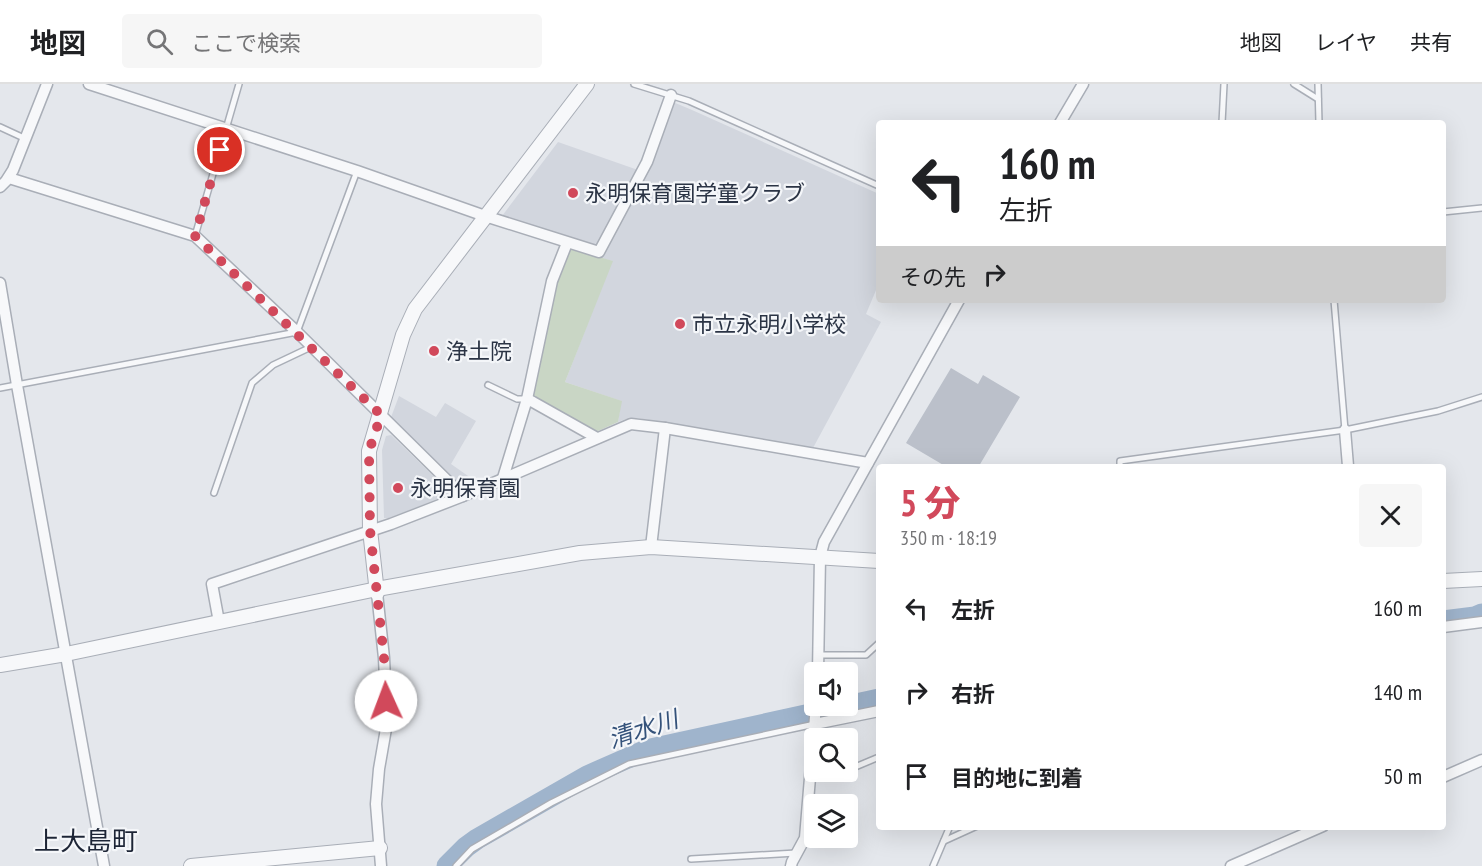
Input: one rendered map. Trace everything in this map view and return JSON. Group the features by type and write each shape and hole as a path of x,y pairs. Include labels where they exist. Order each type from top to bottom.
{"street":[{"path":"0,187 14,170 47,84"},
{"path":"89,84 599,252 647,162 671,95"},
{"path":"381,866 376,804 387,723 384,658 370,530 369,451 403,335 415,309 587,84"},
{"path":"1062,120 1083,84"},
{"path":"9,178 195,236 297,332 463,496"},
{"path":"503,478 527,399 552,281 567,243"},
{"path":"0,287 104,866"},
{"path":"819,662 820,557 824,542 957,303"},
{"path":"527,399 597,438"},
{"path":"219,622 212,584 392,524 631,424 868,463"},
{"path":"651,547 665,428"},
{"path":"1345,430 1348,464"},
{"path":"0,666 580,553 651,547 876,561"},
{"path":"1446,581 1482,579"},
{"path":"1446,627 1482,622"},
{"path":"815,724 876,712"},
{"path":"815,716 815,728"},
{"path":"1446,776 1482,760"},
{"path":"791,866 805,838 810,782"},
{"path":"1232,866 1299,831"},
{"path":"191,866 380,848"}],"lane":[{"path":"195,236 239,84"},
{"path":"634,84 689,101 876,185"},
{"path":"1222,120 1224,84"},
{"path":"1294,84 1318,99"},
{"path":"1318,84 1319,120"},
{"path":"0,127 26,139"},
{"path":"0,388 297,332 357,171"},
{"path":"1446,212 1482,208"},
{"path":"1334,303 1345,430"},
{"path":"214,492 252,383 273,365 311,347"},
{"path":"488,385 518,399 527,399"},
{"path":"1120,464 1120,460 1345,430 1438,411 1482,397"},
{"path":"819,655 866,655 876,646"},
{"path":"456,866 472,849 551,803 629,764 815,724"},
{"path":"858,766 876,758"},
{"path":"933,866 948,830"},
{"path":"944,841 968,830"},
{"path":"691,859 797,852"}],"shaded area":[{"path":"673,102 876,193 876,290 866,314 881,322 813,448 637,418 618,422 621,401 565,382 612,261 602,258 651,165"},
{"name":"永明保育園学童クラブ","path":"558,142 638,170 598,246 502,216"},
{"path":"399,396 436,417 445,403 476,421 451,464 478,483 464,490 390,420"},
{"path":"391,435 449,491 447,495 390,518 384,518 382,450 386,436"}],"green space":[{"path":"569,248 613,261 565,382 622,401 618,422 598,431 590,429 534,398 532,394 554,284"}],"building":[{"path":"951,368 978,384 983,375 1020,397 980,464 942,464 906,443"}],"waterway":[{"name":"清水川","path":"1446,621 1482,614"},
{"name":"清水川","path":"447,866 477,839 587,776 646,750 876,700"}],"place":[{"name":"永明保育園学童クラブ","path":"573,193"},
{"name":"市立永明小学校","path":"680,324"},
{"name":"浄土院","path":"434,351"},
{"name":"永明保育園","path":"398,488"}],"district":[{"name":"上大島町","path":"86,840"}],"route":[{"path":"220,150 195,236 381,415 369,451 370,530 384,658 386,701"}]}
